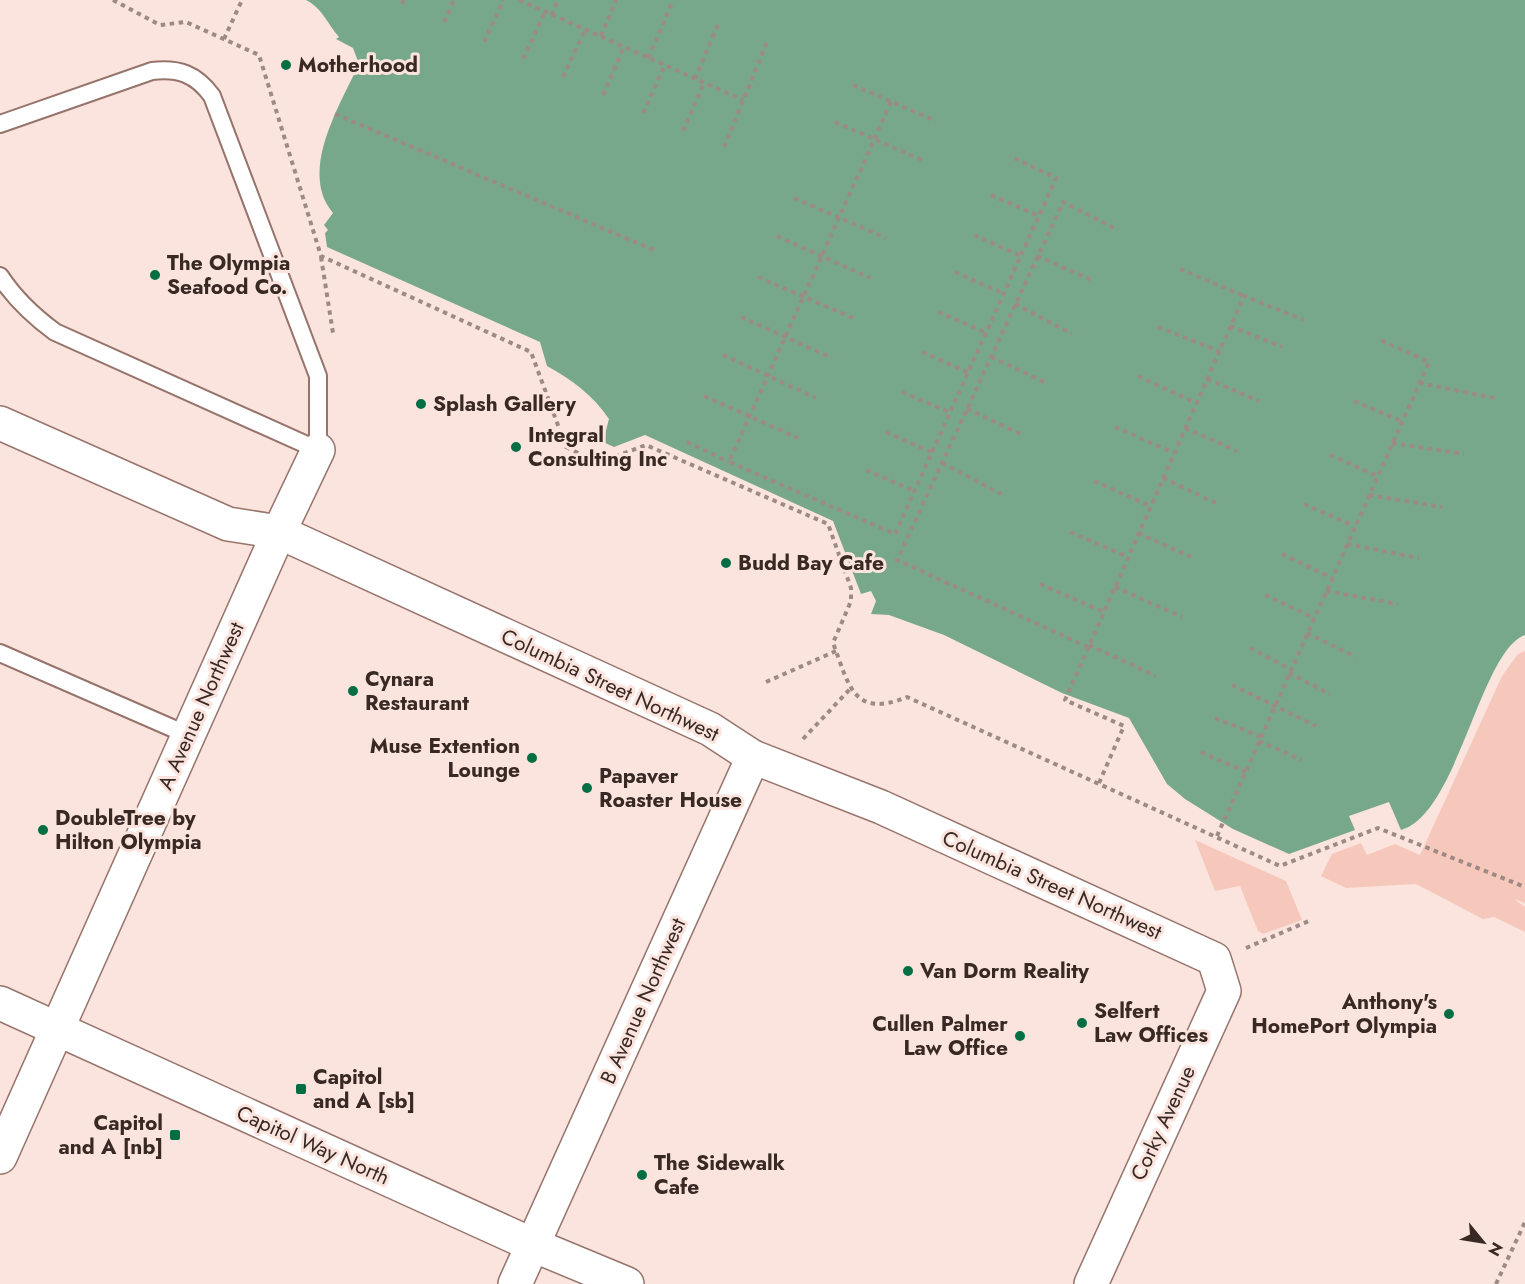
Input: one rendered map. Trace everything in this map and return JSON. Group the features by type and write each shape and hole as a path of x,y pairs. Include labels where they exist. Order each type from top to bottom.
{"street":[{"name":"Columbia Street Northwest","path":"0,423 228,524 279,532 710,729 753,757 881,807 1215,961"},
{"name":"A Avenue Northwest","path":"0,1156 279,532 318,450"},
{"name":"B Avenue Northwest","path":"515,1284 753,757"},
{"name":"Corky Avenue","path":"1091,1284 1224,991 1215,961"},
{"name":"Capitol Way North","path":"0,1003 533,1245 627,1284"}],"lane":[{"path":"0,124 152,71 171,69 190,74 203,83 212,96 318,376 318,450 55,332 26,309 0,276"},
{"path":"0,653 188,735"}],"path":[{"path":"112,0 160,25 186,22 259,55 321,256 334,340"},
{"path":"224,39 242,0"},
{"path":"444,22 454,0"},
{"path":"484,42 503,0"},
{"path":"519,0 743,100"},
{"path":"551,15 558,0"},
{"path":"600,36 616,0"},
{"path":"648,58 672,3"},
{"path":"523,59 545,12"},
{"path":"695,79 719,22"},
{"path":"563,77 585,30"},
{"path":"724,147 767,42"},
{"path":"603,95 624,47"},
{"path":"643,113 665,66"},
{"path":"682,131 705,83"},
{"path":"853,85 936,121"},
{"path":"729,462 891,102"},
{"path":"335,114 656,251"},
{"path":"835,122 922,160"},
{"path":"687,442 895,534 1056,178 1010,156"},
{"path":"991,195 1039,216"},
{"path":"795,198 886,238"},
{"path":"1118,230 1063,202 897,560 1155,676"},
{"path":"974,235 1021,256"},
{"path":"777,236 870,278"},
{"path":"321,256 531,352 566,447 598,463 646,445 828,524 851,588 851,601 833,643 851,688 866,702 886,706 907,697 1280,866 1377,828 1525,887"},
{"path":"1037,256 1094,281"},
{"path":"1180,268 1304,320"},
{"path":"955,272 1004,294"},
{"path":"758,277 853,318"},
{"path":"1100,783 1124,726 1065,700 1244,296"},
{"path":"1015,304 1072,334"},
{"path":"938,312 987,333"},
{"path":"741,317 832,358"},
{"path":"1230,326 1282,347"},
{"path":"1158,327 1219,351"},
{"path":"1217,836 1429,362 1380,340"},
{"path":"922,352 969,373"},
{"path":"723,355 816,398"},
{"path":"991,357 1046,383"},
{"path":"1138,376 1197,403"},
{"path":"1207,379 1259,401"},
{"path":"1419,383 1494,398"},
{"path":"902,392 951,414"},
{"path":"704,396 798,438"},
{"path":"1354,401 1401,422"},
{"path":"967,409 1023,435"},
{"path":"1115,427 1174,453"},
{"path":"1185,428 1238,451"},
{"path":"886,432 933,453"},
{"path":"1392,443 1464,454"},
{"path":"1330,455 1377,476"},
{"path":"942,463 1000,494"},
{"path":"866,470 914,491"},
{"path":"1163,478 1216,503"},
{"path":"1094,481 1150,506"},
{"path":"1369,495 1442,507"},
{"path":"1304,504 1354,526"},
{"path":"1070,532 1128,557"},
{"path":"1138,533 1191,557"},
{"path":"1347,544 1419,558"},
{"path":"1282,554 1332,578"},
{"path":"1040,584 1104,612"},
{"path":"1115,587 1182,617"},
{"path":"1326,591 1398,604"},
{"path":"1264,595 1314,618"},
{"path":"1307,633 1356,657"},
{"path":"1250,648 1330,694"},
{"path":"766,682 836,651"},
{"path":"1232,685 1316,726"},
{"path":"796,746 851,688"},
{"path":"1215,718 1302,760"},
{"path":"1201,752 1246,771"},
{"path":"1215,961 1309,921"},
{"path":"1496,1284 1525,1222"}],"shaded area":[{"path":"306,0 1525,0 1525,635 1509,647 1495,670 1438,795 1421,818 1401,830 1389,802 1349,816 1355,830 1289,854 1233,829 1185,799 1167,784 1129,718 1062,693 944,635 889,615 871,614 876,601 871,591 861,594 833,521 645,435 614,447 603,442 609,419 581,389 547,366 540,342 327,247 325,233 328,230 324,225 333,213 323,197 320,178 321,159 333,118 359,64 353,48 336,39 339,37 324,16"},
{"path":"1525,651 1525,903 1514,899 1525,907 1525,932 1494,917 1483,919 1416,884 1346,888 1321,876 1332,854 1361,843 1367,855 1395,844 1420,855 1502,676 1518,654"},
{"path":"1195,840 1286,881 1302,920 1263,934 1258,931 1240,886 1215,891"}],"place":[{"name":"Motherhood","path":"286,65"},
{"name":"The Olympia Seafood Co.","path":"155,275"},
{"name":"Splash Gallery","path":"421,404"},
{"name":"Integral Consulting Inc","path":"516,447"},
{"name":"Budd Bay Cafe","path":"726,563"},
{"name":"Cynara Restaurant","path":"353,691"},
{"name":"Muse Extention Lounge","path":"532,758"},
{"name":"Papaver Roaster House","path":"587,788"},
{"name":"DoubleTree by Hilton Olympia","path":"43,830"},
{"name":"Van Dorm Reality","path":"908,971"},
{"name":"Anthony's HomePort Olympia","path":"1449,1014"},
{"name":"Selfert Law Offices","path":"1082,1023"},
{"name":"Cullen Palmer Law Office","path":"1020,1036"},
{"name":"Capitol and A [sb]","path":"301,1089"},
{"name":"Capitol and A [nb]","path":"175,1135"},
{"name":"The Sidewalk Cafe","path":"642,1175"}]}
